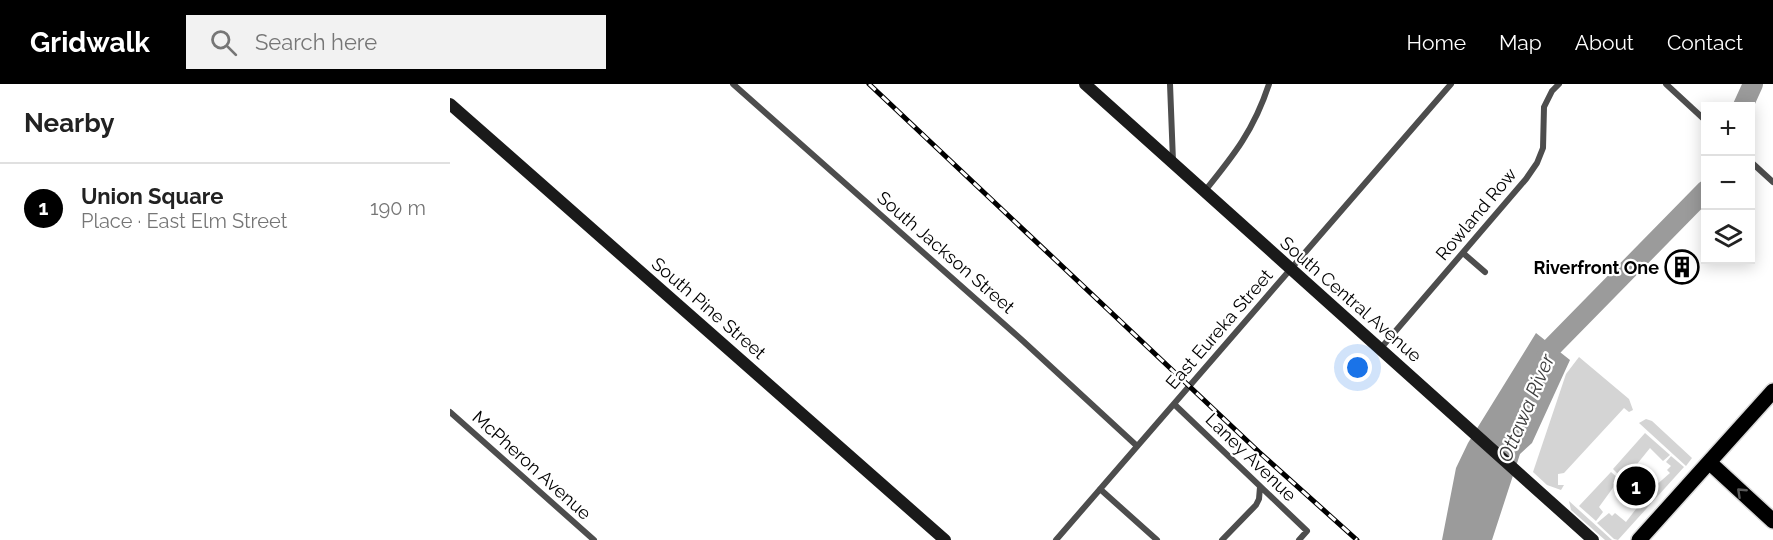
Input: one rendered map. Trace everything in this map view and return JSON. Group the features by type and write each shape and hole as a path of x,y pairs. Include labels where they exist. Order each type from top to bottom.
{"main road":[{"path":"1638,540 1773,391"},
{"path":"1709,462 1773,521"}],"street":[{"name":"South Jackson Street","path":"733,84 1023,340 1137,447"},
{"name":"South Central Avenue","path":"1085,84 1593,540"},
{"path":"1170,84 1173,164"},
{"path":"1204,192 1246,139 1256,120 1269,84"},
{"name":"East Eureka Street","path":"1056,540 1451,84"},
{"name":"Rowland Row","path":"1380,348 1538,163 1543,148 1544,107 1559,84"},
{"path":"1666,84 1701,116"},
{"name":"South Pine Street","path":"450,104 945,540"},
{"path":"1755,166 1773,182"},
{"path":"1463,253 1485,272"},
{"name":"Laney Avenue","path":"1174,404 1306,531 1299,540"},
{"name":"McPheron Avenue","path":"450,412 594,540"},
{"path":"1222,540 1256,505 1260,486"},
{"path":"1100,489 1156,540"}],"shaded area":[{"path":"1579,357 1629,399 1633,410 1629,412 1624,408 1564,473 1558,474 1558,485 1564,485 1561,490 1547,485 1533,472 1566,374"},
{"path":"1646,419 1652,421 1692,458 1686,466 1639,423"},
{"path":"1645,433 1670,455 1663,461 1650,448 1629,474 1627,472 1619,475 1613,469"},
{"path":"1671,456 1684,467 1618,540 1614,539 1597,523 1609,513 1612,516 1615,513 1626,522 1639,505 1641,506 1656,489 1654,487 1670,473 1667,470 1671,466 1666,462"},
{"path":"1611,472 1618,478 1599,507 1603,512 1596,521 1579,506"},
{"path":"1569,501 1612,540 1605,540 1571,510"}],"water":[{"path":"1536,333 1570,360 1532,443 1520,454 1492,540 1442,540 1456,468 1468,443"}],"waterway":[{"name":"Ottawa River","path":"1745,102 1753,84"},
{"name":"Ottawa River","path":"1541,368 1549,350 1701,195"}],"railway":[{"path":"869,84 1259,452 1357,540"}],"place":[{"name":"Riverfront One","path":"1682,267"},
{"name":"Union Square","path":"1636,486"}]}
